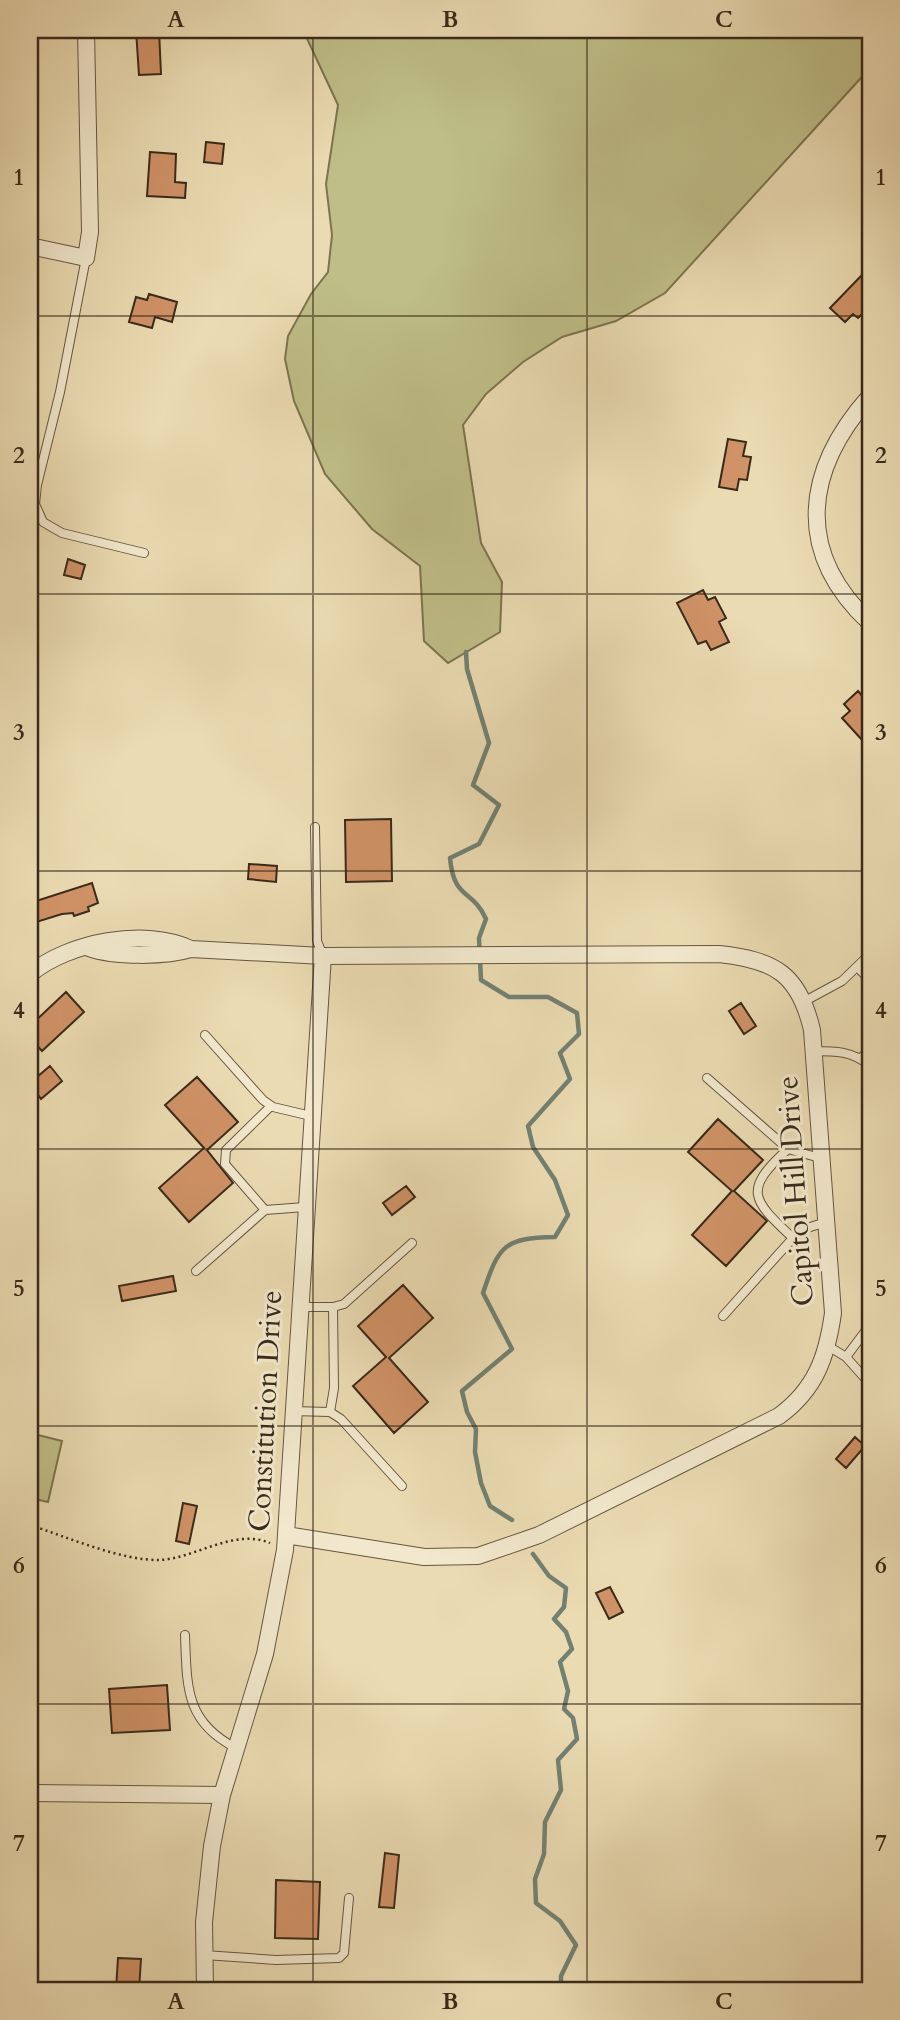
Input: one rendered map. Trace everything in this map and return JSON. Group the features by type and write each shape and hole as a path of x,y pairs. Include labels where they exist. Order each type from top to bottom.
{"street":[{"path":"30,246 86,258 90,232 86,30"},
{"path":"870,396 850,418 828,454 818,489 817,507 821,546 833,577 870,623"},
{"path":"30,974 62,956 89,948 101,941 146,939 173,940 191,949 323,956 700,953 741,956 762,963 791,980 805,1001"},
{"name":"Constitution Drive","path":"205,1990 206,1885 222,1795 265,1654 285,1542 323,956"},
{"name":"Capitol Hill Drive","path":"285,1542 424,1557 478,1556 500,1550 539,1535 779,1416 807,1391 828,1346 833,1289 813,1051 805,1001"},
{"path":"30,1793 222,1795"}],"lane":[{"path":"86,258 35,504 43,522 62,533 144,552"},
{"name":"Constitution Drive","path":"315,827 317,941 323,956"},
{"path":"805,1001 828,990 858,968 870,954"},
{"path":"858,968 870,980"},
{"path":"205,1035 271,1105 311,1116"},
{"path":"861,1058 870,1049"},
{"path":"813,1051 846,1053 861,1058 870,1066"},
{"path":"707,1078 788,1149 820,1158"},
{"path":"265,1210 225,1164 226,1150 271,1105"},
{"path":"788,1149 764,1171 757,1183 758,1196 767,1212 793,1238"},
{"path":"196,1271 265,1210 305,1207"},
{"path":"723,1316 793,1238 804,1229 826,1222"},
{"path":"299,1307 333,1307 344,1304 412,1243"},
{"path":"330,1412 334,1388 333,1307"},
{"path":"846,1357 870,1325"},
{"path":"828,1346 846,1357 870,1384"},
{"path":"292,1411 330,1412 341,1419 402,1486"},
{"path":"185,1635 187,1676 195,1711 209,1732 236,1748"},
{"path":"204,1955 276,1960 339,1958 344,1952 349,1898"}],"path":[{"path":"30,1525 131,1556 159,1560 239,1540 285,1542"}],"shaded area":[{"path":"303,30 870,30 870,68 665,293 616,321 562,337 523,362 486,394 463,425 481,543 502,582 500,632 448,663 424,641 420,566 372,529 325,474 294,401 285,359 288,336 311,294 328,272 332,235 326,184 338,105"},
{"path":"30,1433 62,1441 48,1502 30,1498"}],"building":[{"path":"136,30 159,30 161,74 139,75"},
{"path":"206,142 224,144 222,164 204,162"},
{"path":"150,152 176,154 175,182 186,183 185,198 147,196"},
{"path":"862,275 870,282 870,306 858,318 853,314 845,322 830,308"},
{"path":"149,294 177,302 172,322 155,317 152,328 129,322 136,297 147,300"},
{"path":"728,439 746,442 743,456 751,457 747,480 739,479 737,490 719,487"},
{"path":"68,559 85,565 81,579 64,575"},
{"path":"703,590 708,600 715,597 726,618 719,622 729,642 711,650 706,641 698,644 677,603"},
{"path":"858,691 870,705 870,735 863,741 842,718 850,711 844,704"},
{"path":"391,819 392,881 346,882 345,820"},
{"path":"249,864 277,866 276,882 248,879"},
{"path":"92,883 98,903 88,907 89,911 74,916 73,913 62,914 30,924 30,903"},
{"path":"66,992 84,1012 42,1051 30,1038 30,1026"},
{"path":"741,1003 756,1026 744,1034 729,1011"},
{"path":"50,1066 62,1081 41,1099 30,1083"},
{"path":"197,1077 238,1122 207,1150 233,1183 189,1222 159,1188 204,1148 165,1105"},
{"path":"718,1119 763,1160 734,1191 767,1221 726,1266 692,1235 732,1191 688,1152"},
{"path":"406,1186 415,1197 392,1215 383,1203"},
{"path":"173,1276 176,1291 122,1301 119,1286"},
{"path":"403,1285 433,1318 389,1358 428,1402 394,1433 353,1386 386,1357 358,1326"},
{"path":"855,1437 865,1446 846,1468 836,1459"},
{"path":"183,1503 197,1506 189,1544 176,1541"},
{"path":"610,1587 623,1612 609,1619 596,1593"},
{"path":"167,1685 170,1730 112,1733 109,1689"},
{"path":"385,1853 399,1855 394,1908 379,1907"},
{"path":"276,1880 320,1882 318,1939 275,1938"},
{"path":"118,1958 141,1959 139,1990 116,1990"}],"waterway":[{"path":"466,652 467,669 489,743 473,785 499,805 479,844 450,858 452,872 459,888 475,902 486,919 479,938 481,980 509,997 548,997 577,1013 579,1034 560,1053 570,1079 528,1126 533,1147 555,1180 568,1215 555,1237 524,1239 506,1247 499,1254 483,1293 512,1349 462,1391 467,1412 476,1429 475,1452 481,1483 490,1506 512,1520"},
{"path":"533,1554 549,1576 566,1588 564,1607 554,1619 566,1632 572,1649 560,1662 568,1691 564,1709 573,1718 577,1739 558,1760 561,1790 545,1822 544,1854 535,1879 536,1903 560,1921 576,1945 561,1976 561,1990"}]}
